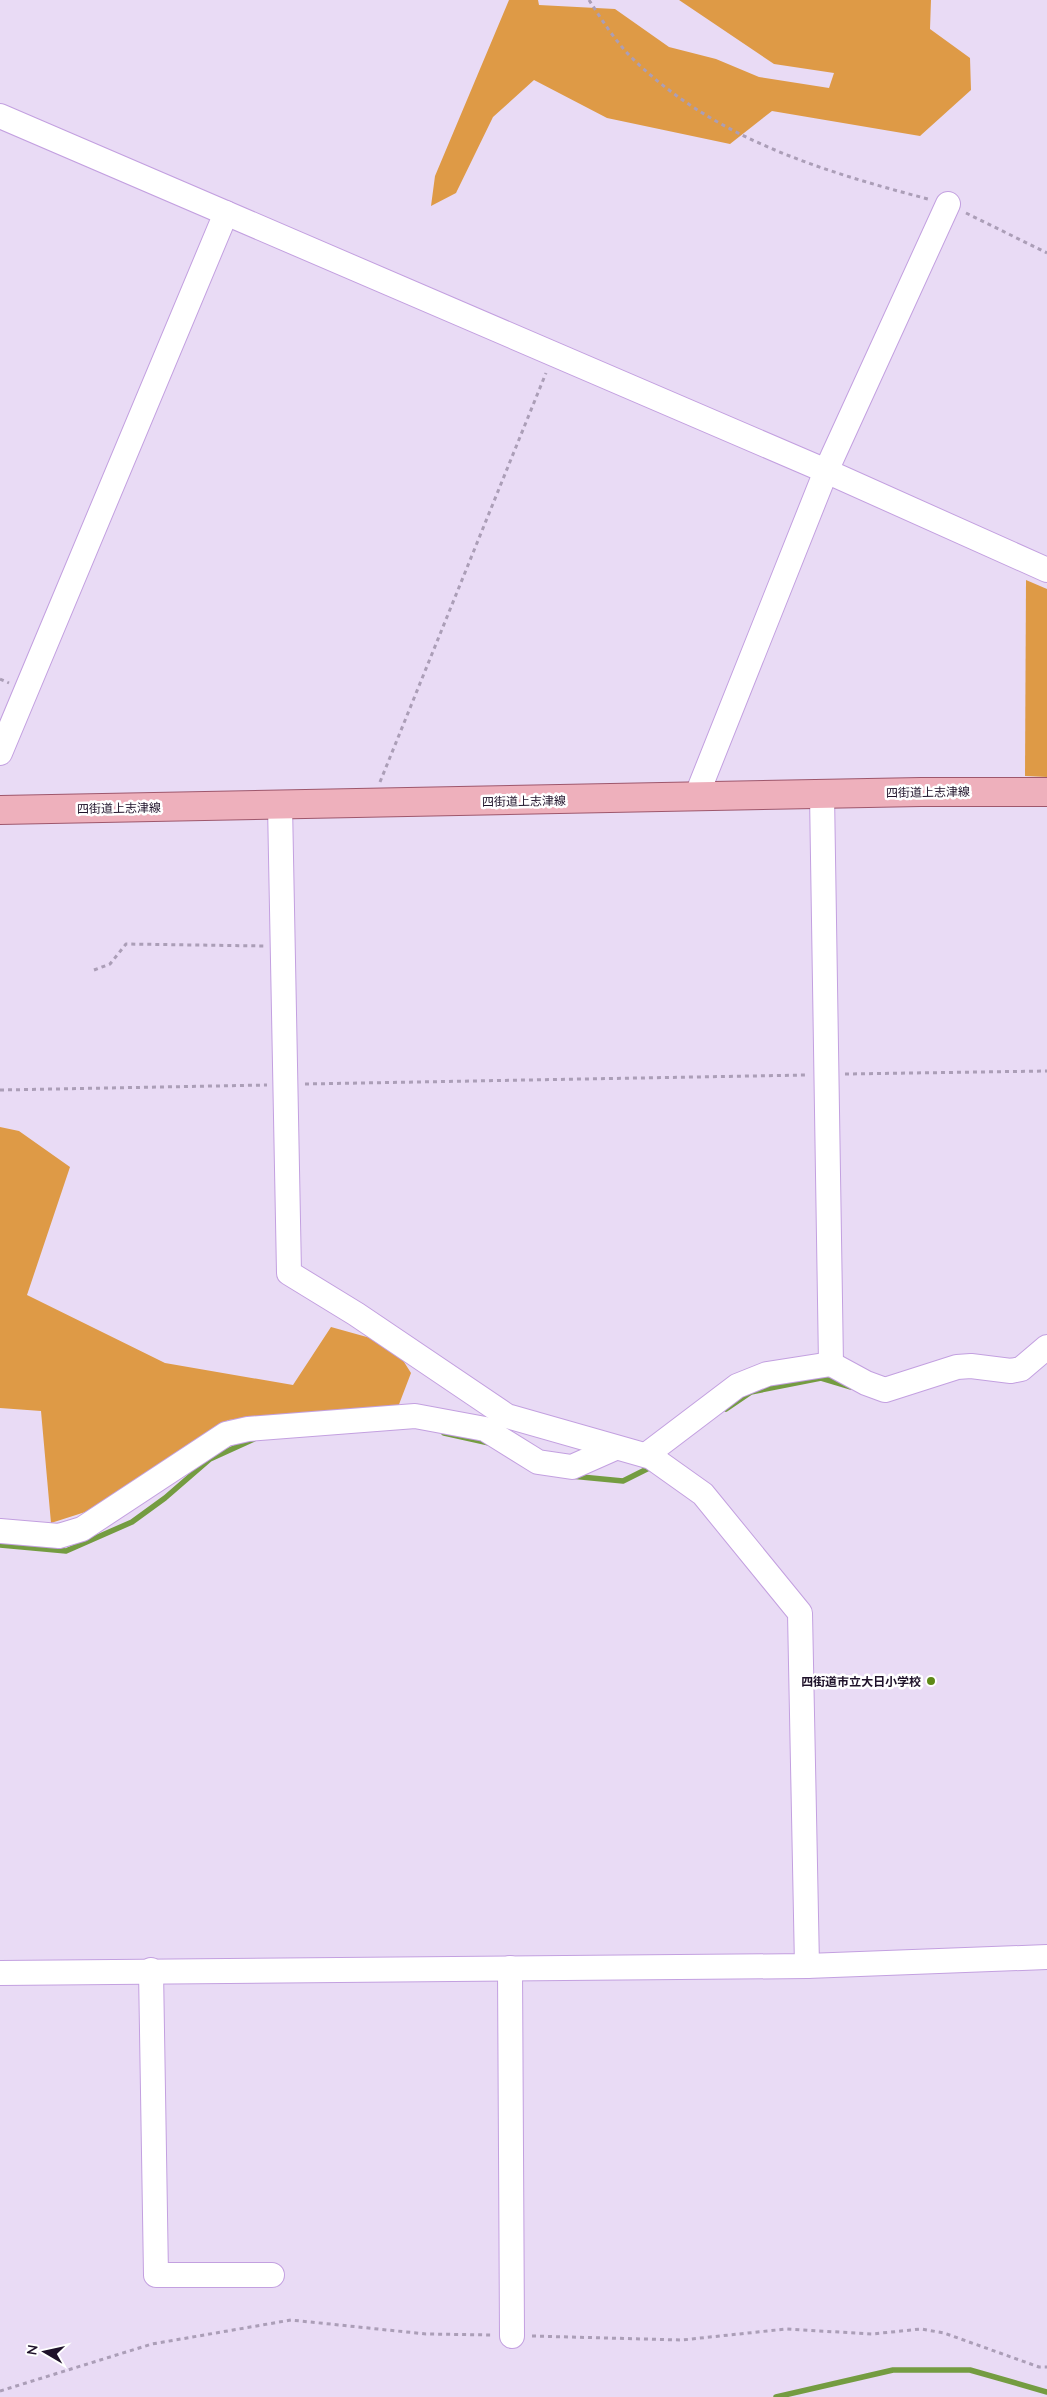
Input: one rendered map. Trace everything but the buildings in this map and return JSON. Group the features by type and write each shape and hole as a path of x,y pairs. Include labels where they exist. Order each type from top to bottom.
{"main road":[{"name":"四街道上志津線","path":"0,810 822,794 1047,792"}],"street":[{"path":"0,116 826,471 1047,570"},
{"path":"696,797 826,471 948,204"},
{"path":"0,754 226,213"},
{"path":"822,794 831,1364"},
{"path":"280,805 289,1273 356,1314 507,1416 656,1461 703,1494 800,1613 808,1966"},
{"path":"656,1461 738,1386 767,1374 831,1364 866,1383 885,1390 956,1367 971,1366 1011,1371 1021,1369 1047,1348"},
{"path":"0,1531 59,1536 82,1529 226,1434 248,1428 415,1416 485,1429 538,1462 572,1467 615,1448"},
{"path":"0,1973 151,1970 808,1966 1047,1957"},
{"path":"510,1968 512,2336"},
{"path":"151,1970 156,2275 272,2275"}],"path":[{"path":"589,0 608,29 632,58 683,102 711,120 772,150 886,188 948,204 1047,253"},
{"path":"372,803 553,354"},
{"path":"94,970 110,964 126,944 282,946"},
{"path":"0,1090 1047,1070"}],"shaded area":[{"path":"509,0 538,0 539,5 615,9 669,47 716,59 759,77 829,88 834,73 774,64 679,0 931,0 930,29 970,58 971,90 920,136 772,111 730,144 607,118 534,80 493,117 456,193 431,206 435,176"},
{"path":"1026,580 1047,589 1047,777 1025,776"},
{"path":"0,1127 19,1131 70,1167 27,1295 165,1363 293,1385 331,1327 374,1339 399,1354 411,1373 398,1407 228,1420 129,1498 51,1523 41,1411 0,1408"}],"waterway":[{"path":"726,1409 751,1392 821,1378 851,1387"},
{"path":"444,1433 489,1443"},
{"path":"0,1545 66,1551 132,1522 165,1498 210,1459 254,1439"},
{"path":"571,1476 623,1481 653,1466"},
{"path":"776,2397 893,2370 970,2370 1047,2392"}],"place":[{"name":"四街道市立大日小学校","path":"931,1681"}]}
